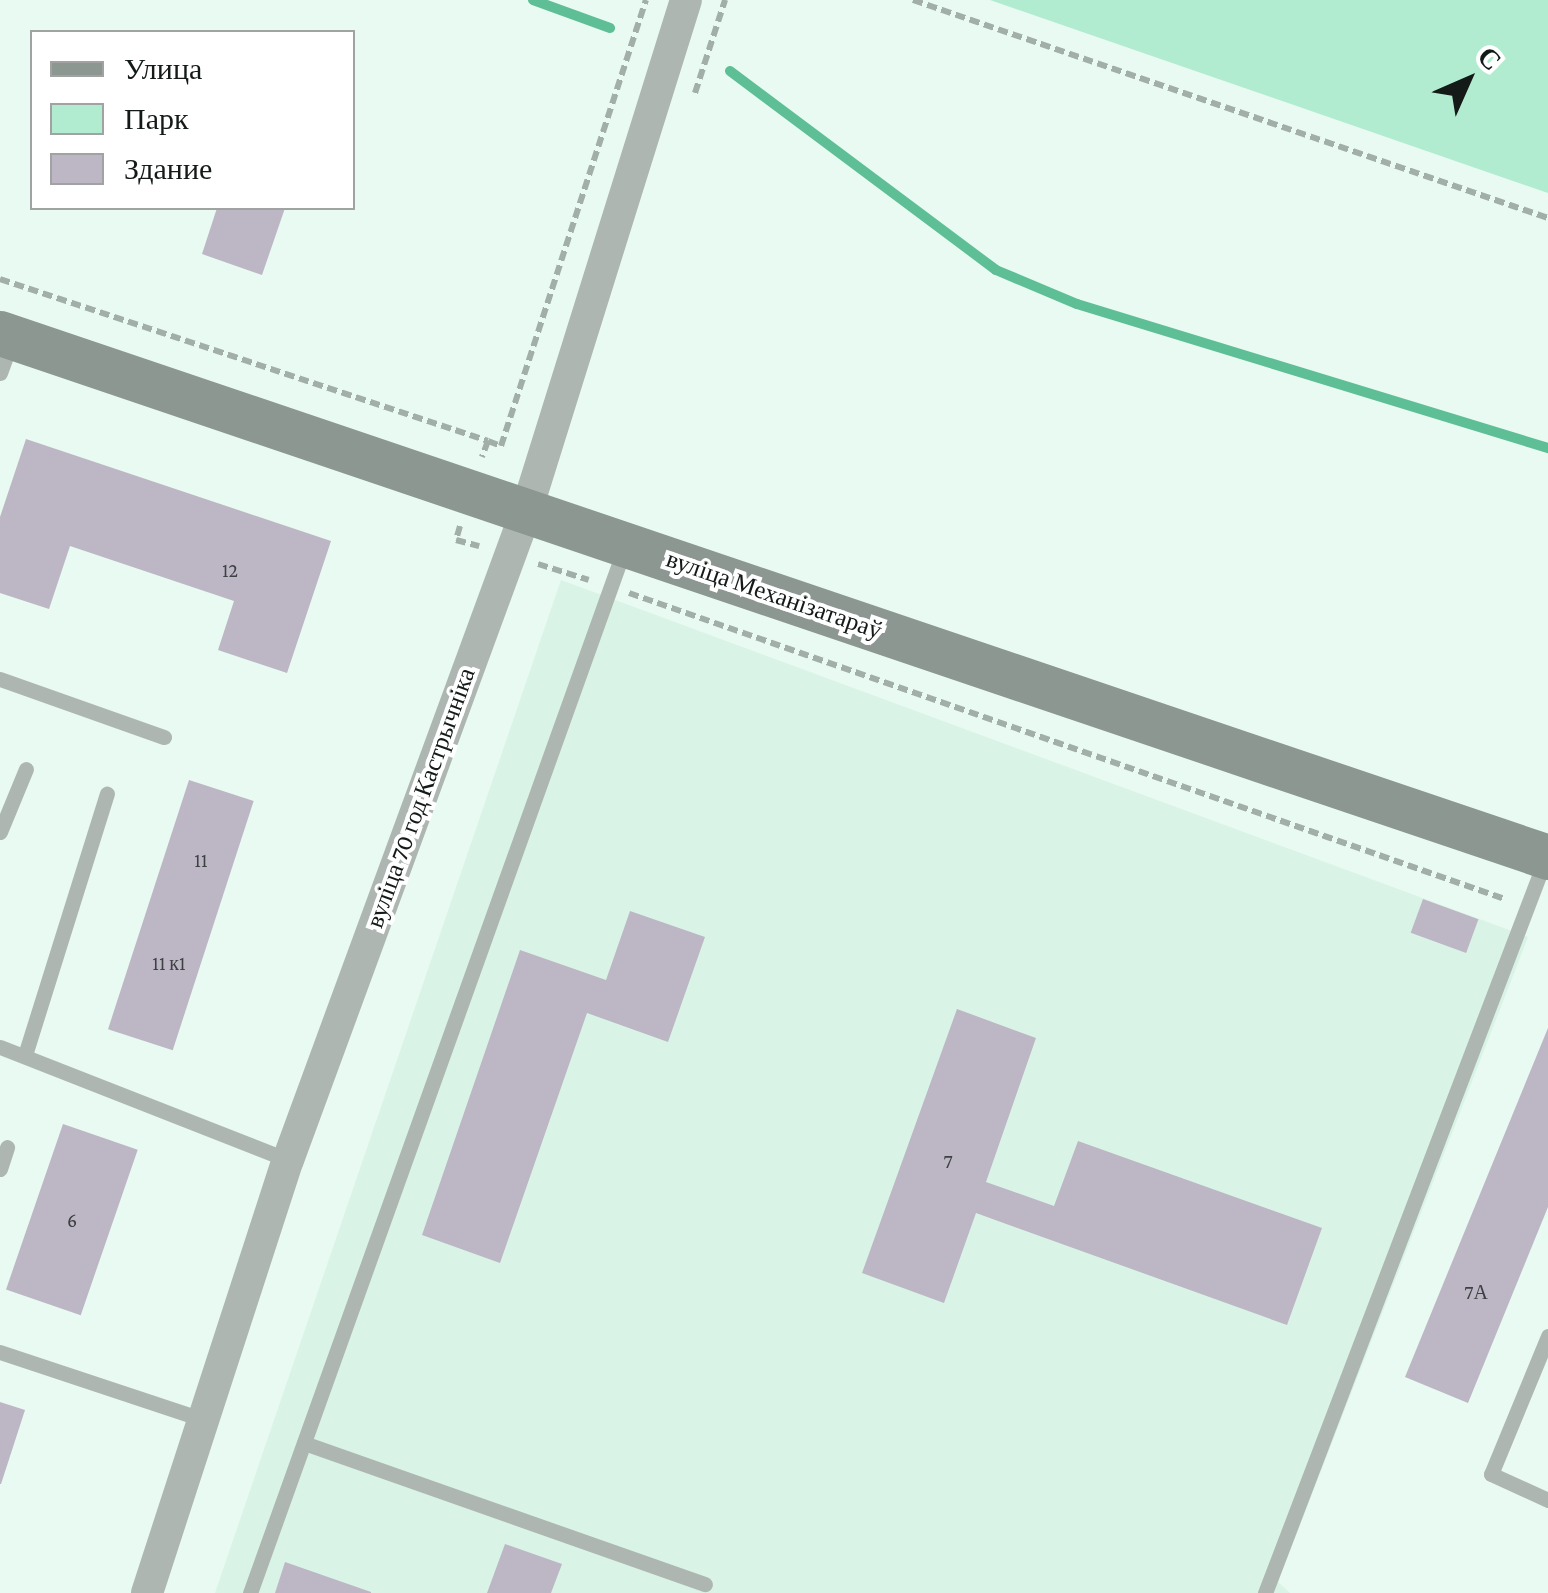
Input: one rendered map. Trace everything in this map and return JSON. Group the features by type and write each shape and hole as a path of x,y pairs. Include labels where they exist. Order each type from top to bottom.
{"street":[{"name":"вуліца 70 год Кастрычніка","path":"147,1593 288,1160 526,512 686,0"},
{"name":"вуліца Механізатараў","path":"4,348 526,512 618,566 1547,856"}],"lane":[{"path":"250,1593 618,566"},
{"path":"0,679 164,738"},
{"path":"0,832 26,769"},
{"path":"25,1055 107,794"},
{"path":"1265,1593 1547,856"},
{"path":"0,1047 288,1160"},
{"path":"0,1170 8,1147"},
{"path":"1548,1336 1491,1474 1548,1500"},
{"path":"0,1352 206,1420"},
{"path":"304,1444 704,1584"}],"path":[{"path":"488,441 501,446 646,0"},
{"path":"913,0 1548,218"},
{"path":"545,566 618,566 1527,908"}],"shaded area":[{"path":"561,580 1528,937 1278,1582 1290,1593 215,1593"}],"green space":[{"path":"990,0 1548,0 1548,193"}],"building":[{"path":"216,210 284,210 262,275 202,254"},
{"path":"26,439 331,541 287,673 218,650 234,601 70,546 49,609 0,593 0,517"},
{"path":"189,780 254,801 173,1050 108,1029"},
{"path":"1423,899 1478,919 1466,953 1411,933"},
{"path":"630,911 705,937 668,1042 587,1013 500,1263 422,1235 520,950 606,980"},
{"path":"957,1009 1036,1038 986,1182 1054,1206 1078,1141 1322,1228 1287,1325 976,1213 944,1303 862,1273"},
{"path":"1548,1028 1548,1207 1468,1403 1405,1377"},
{"path":"63,1124 138,1150 81,1315 6,1289"},
{"path":"0,1402 25,1410 1,1484 0,1484"},
{"path":"505,1544 562,1564 551,1593 487,1593"},
{"path":"285,1562 371,1592 371,1593 275,1593"}],"waterway":[{"path":"533,0 610,28"},
{"path":"730,71 996,270 1077,304 1548,448"}]}
